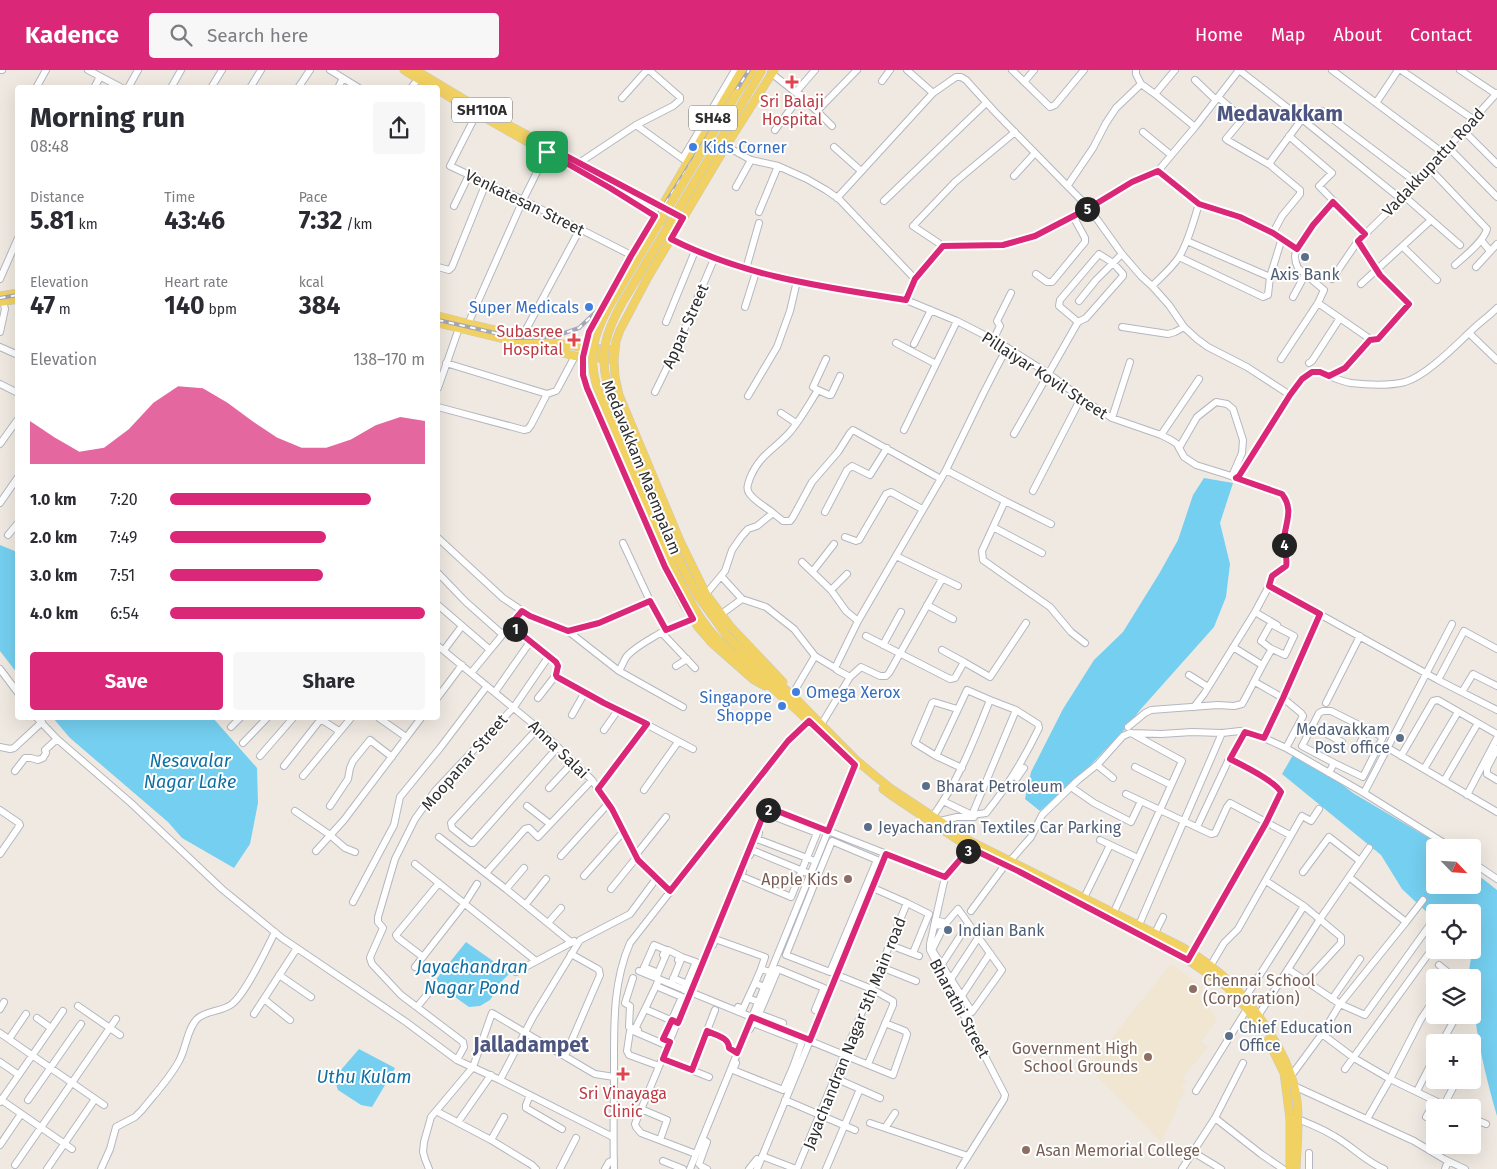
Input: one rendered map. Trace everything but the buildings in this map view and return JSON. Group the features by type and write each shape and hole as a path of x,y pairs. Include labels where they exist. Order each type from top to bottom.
{"main road":[{"name":"SH110A","path":"404,70 428,85"},
{"name":"SH110A","path":"415,70 438,85"},
{"name":"SH48","path":"662,206 685,162 742,70"},
{"path":"752,70 608,308 596,332 593,347 592,366 597,387 669,549 685,591 707,627 731,653 796,709 855,765 889,790 972,845 1188,960 1227,987 1247,1009 1272,1046 1284,1072 1294,1119 1290,1169"},
{"name":"Medavakkam Maempalam","path":"762,70 622,303 610,327 604,348 603,361 607,383 669,549 721,629 747,656 784,688"},
{"name":"SH48","path":"772,72 634,302 620,330 614,360 619,395 691,566 720,615 783,681 784,688"},
{"name":"SH110A","path":"440,86 478,111"},
{"name":"SH110A","path":"440,91 548,150 655,216 678,227"},
{"name":"SH110A","path":"548,150 579,163 683,218"},
{"path":"685,162 708,178"},
{"path":"655,216 589,332 585,348 579,357 583,375 665,567 693,619 712,643 728,658 762,686 772,688"},
{"path":"612,289 634,302"},
{"path":"1,300 15,294"},
{"path":"1,300 15,299"},
{"path":"440,317 522,337 585,348 615,350"},
{"path":"440,323 579,357 614,360"},
{"path":"784,688 889,790 940,820 972,845"},
{"path":"1008,863 1114,912 1193,953 1211,965 1230,982 1258,1016 1278,1047 1291,1076 1294,1086 1296,1169"}],"street":[{"path":"38,85 46,70"},
{"path":"88,70 117,85"},
{"path":"130,85 138,70"},
{"path":"173,85 181,70"},
{"path":"213,85 222,70"},
{"path":"252,85 261,70"},
{"path":"300,85 310,70"},
{"path":"330,70 354,85"},
{"path":"579,163 636,125 673,106 680,100 680,96 648,70 622,98"},
{"path":"636,125 685,162 735,70"},
{"path":"775,130 815,70"},
{"path":"818,110 857,70"},
{"path":"882,81 890,70"},
{"path":"907,70 933,93"},
{"path":"1012,70 1050,107 1055,105 1084,70"},
{"path":"1024,82 1034,70"},
{"path":"1136,70 1140,84 1195,127"},
{"path":"1155,94 1175,70"},
{"path":"1014,132 954,182 913,226 943,246 1003,245 1035,236 1089,208 1132,182 1158,171 1239,70 1431,220 1460,246"},
{"path":"1332,70 1443,153"},
{"path":"1376,104 1400,70 1473,119"},
{"path":"1460,70 1496,94"},
{"path":"772,72 818,110 832,126"},
{"path":"837,198 860,170 933,93 956,77 961,77 1089,208 1122,254 1169,305 1184,327 1208,347 1247,367 1290,395"},
{"path":"340,85 343,78"},
{"path":"413,85 418,79"},
{"path":"1194,80 1241,117 1241,121 1226,139 1270,164 1300,190 1300,194 1282,216 1273,233"},
{"path":"1068,185 1093,148 1116,108 1140,84"},
{"name":"Vadakkupattu Road","path":"1332,279 1358,241 1402,197 1496,94"},
{"path":"884,201 986,103"},
{"name":"Venkatesan Street","path":"478,111 450,166 524,200 631,256"},
{"path":"1322,111 1416,182"},
{"path":"1270,164 1302,119"},
{"path":"1463,130 1497,164"},
{"path":"1143,132 1171,155"},
{"path":"1289,136 1332,173 1319,186 1365,234"},
{"path":"726,146 751,160 778,166 826,190 837,198 915,279"},
{"path":"834,146 860,170"},
{"path":"1448,147 1497,196"},
{"path":"468,324 548,150"},
{"path":"1014,176 1035,153"},
{"path":"736,187 751,160"},
{"path":"758,212 778,166"},
{"path":"1429,168 1487,229 1486,234 1481,240 1455,265"},
{"path":"1158,171 1199,204 1240,217 1282,238 1297,249"},
{"path":"454,206 468,175"},
{"path":"440,268 449,270 452,267 486,183"},
{"path":"1281,359 1318,303 1324,290 1295,264 1297,249 1313,225 1333,202"},
{"path":"1152,286 1170,269 1179,257 1199,204"},
{"path":"1036,274 1047,282 1052,282 1085,242 1086,238 1073,216"},
{"path":"1361,284 1431,220"},
{"path":"746,269 759,224"},
{"path":"522,337 580,229"},
{"path":"1179,257 1263,296 1268,295 1270,277 1282,238"},
{"name":"Pillaiyar Kovil Street","path":"671,239 714,259 756,272 797,282 906,300 931,310 957,321 1008,348 1112,418 1161,434 1177,444 1184,457 1196,465 1282,494 1286,499 1289,518 1284,540 1287,562 1286,566 1272,576 1269,586"},
{"path":"1187,240 1270,277"},
{"path":"1481,240 1490,251"},
{"path":"1329,376 1345,368 1370,340 1378,339 1409,304 1390,287 1377,271 1358,241"},
{"path":"1476,267 1497,244"},
{"path":"0,279 15,245"},
{"path":"906,300 915,279 943,246"},
{"path":"1403,247 1437,280"},
{"path":"666,322 695,251"},
{"path":"1079,301 1122,254"},
{"path":"1014,434 1078,322 1086,318 1122,277 1123,274 1113,263 1100,255 1060,300 1059,306 1078,322"},
{"name":"Appar Street","path":"655,392 675,351 714,259"},
{"path":"746,307 756,272"},
{"path":"1293,297 1306,273"},
{"path":"748,396 777,347 790,311 797,282"},
{"path":"993,340 1000,326 997,321 1011,293"},
{"path":"0,332 5,309 1,300"},
{"path":"1318,303 1370,340"},
{"path":"914,344 931,310"},
{"path":"1234,477 1239,476 1290,395 1302,379 1312,372 1320,372 1341,381 1362,384 1405,382 1418,375 1449,352 1469,333 1495,313"},
{"path":"1309,363 1340,318"},
{"path":"904,430 957,321"},
{"path":"1122,327 1168,334 1184,327"},
{"path":"440,380 443,367 459,328"},
{"path":"1469,333 1497,360"},
{"path":"896,343 936,364"},
{"path":"0,347 15,354"},
{"path":"835,668 858,621 946,470 988,384 1008,348"},
{"path":"443,367 547,394 556,391 579,357"},
{"path":"826,360 813,386 831,395 840,376"},
{"path":"1112,418 1130,362"},
{"path":"1161,434 1199,379"},
{"path":"0,384 15,391"},
{"path":"818,390 790,432 761,458 747,486 753,498 783,521 790,521 812,482 838,452 853,430 860,432 941,479"},
{"path":"440,408 524,430 528,429 531,425 547,394"},
{"path":"1033,491 1081,398"},
{"path":"1179,448 1197,417 1216,402 1227,404 1233,409 1243,440 1242,453 1234,477"},
{"path":"782,413 796,423"},
{"path":"0,444 15,423"},
{"path":"825,512 848,470 855,466 870,475 887,448"},
{"path":"946,470 1050,524"},
{"path":"0,503 15,481"},
{"path":"845,537 856,541 859,540 886,494 891,492 922,510"},
{"path":"1006,501 982,551 983,560 1050,607 1064,621 1071,632 1085,643"},
{"path":"706,594 721,576 727,566 732,550 741,537 773,513"},
{"path":"8,535 15,526"},
{"path":"993,527 1042,553"},
{"path":"440,540 503,598 530,616 568,631 619,670 683,707"},
{"path":"624,543 664,631 695,668"},
{"path":"813,571 834,544"},
{"path":"896,556 958,586"},
{"path":"802,562 831,590 846,611 858,621"},
{"path":"831,590 847,574"},
{"path":"440,575 466,602 502,634"},
{"path":"721,576 742,599 766,607 794,629 815,656 850,677"},
{"path":"821,725 850,677 861,667 880,676 886,676 942,579"},
{"path":"1194,707 1255,612 1269,586 1438,680 1497,710"},
{"path":"720,615 742,599"},
{"path":"568,631 599,623 650,601"},
{"path":"927,605 953,619"},
{"path":"440,607 489,650"},
{"path":"471,673 522,611"},
{"path":"883,645 901,612"},
{"path":"1255,612 1307,642"},
{"path":"1264,738 1320,614"},
{"path":"619,670 626,658 639,646 664,631 693,619"},
{"path":"942,650 990,677 1026,623"},
{"path":"1364,793 1452,624"},
{"path":"510,625 557,664 556,675 538,698"},
{"path":"1270,625 1294,636 1285,655 1272,649 1261,641 1270,625"},
{"path":"440,647 462,626"},
{"path":"1438,680 1464,631 1497,649"},
{"path":"866,636 950,679 955,678 964,662"},
{"path":"1326,703 1360,636"},
{"path":"495,692 530,642"},
{"path":"1233,647 1262,665"},
{"name":"Anna Salai","path":"440,649 514,707 592,780 608,804 636,857 670,891"},
{"path":"971,911 1031,837 1042,815 1097,765 1145,713 1151,710 1242,704 1272,649"},
{"path":"514,707 549,656"},
{"path":"792,695 815,656"},
{"path":"676,666 687,659"},
{"path":"440,694 462,665"},
{"path":"0,669 15,689"},
{"path":"1462,692 1473,674 1497,686"},
{"path":"556,675 558,678 693,749"},
{"path":"1189,675 1208,687"},
{"path":"1254,682 1283,698 1301,713 1303,718 1286,748"},
{"path":"353,902 394,825 400,797 487,686"},
{"path":"936,756 967,690 1016,710 1038,724 1039,728 1025,758 1004,791 986,813 972,815 943,801"},
{"path":"572,715 585,692"},
{"path":"933,816 962,768 990,700"},
{"path":"1401,756 1433,701 1438,700 1497,734"},
{"path":"957,709 932,703 915,743 936,756 962,768"},
{"name":"Moopanar Street","path":"457,1060 465,1044 401,995 370,961 384,928 378,922 378,917 389,877 409,829 435,791 514,707"},
{"path":"604,730 618,710"},
{"path":"972,815 1016,710"},
{"path":"1327,711 1383,737 1363,777 1303,747 1312,726 1319,713 1327,711"},
{"path":"1424,769 1458,712"},
{"path":"0,747 14,748 39,720 57,739 131,803 222,889 297,948 406,1022 457,1060 473,1066 613,1137"},
{"path":"231,727 238,720"},
{"path":"243,743 265,720"},
{"path":"260,756 291,720"},
{"path":"284,766 318,720"},
{"path":"323,720 339,731"},
{"path":"303,776 349,720"},
{"path":"382,720 406,737"},
{"path":"316,851 344,820 419,720"},
{"path":"614,1169 614,1016 618,980 623,959 630,943 670,891 788,741 809,721"},
{"path":"1444,781 1478,723"},
{"path":"598,789 647,724"},
{"path":"1312,726 1342,742"},
{"path":"538,728 452,823 452,828 470,844 473,844 558,747"},
{"path":"1358,747 1367,728"},
{"path":"1129,730 1161,734 1245,732 1264,738 1286,748 1364,793 1438,839"},
{"path":"1114,912 1182,761 1129,730"},
{"path":"1139,925 1222,732"},
{"path":"1196,827 1245,732"},
{"path":"1467,795 1497,738"},
{"path":"15,771 25,758 38,760 43,758 46,750 57,739"},
{"path":"330,806 348,779 353,761 370,740 392,757"},
{"path":"644,790 678,742"},
{"path":"1388,748 1497,812"},
{"path":"1497,749 1487,768 1487,774 1497,780"},
{"path":"1374,758 1381,761"},
{"path":"1188,960 1266,823 1280,794 1279,789 1250,769 1230,759"},
{"path":"549,788 573,762"},
{"path":"1329,773 1334,763"},
{"path":"690,1169 791,920 813,874 832,841 877,860 830,972 786,955 799,922 813,874 815,861 855,765"},
{"path":"1097,765 1113,778"},
{"path":"1135,767 1171,785"},
{"path":"940,820 957,817 984,818 988,816 1024,768"},
{"path":"486,873 524,828 529,828 538,837 592,780"},
{"path":"1071,787 1094,803 1131,822 1141,801"},
{"path":"1126,794 1211,834 1214,833 1226,807 1230,803 1290,836"},
{"path":"561,856 608,804"},
{"path":"527,806 550,824"},
{"path":"687,989 765,812 768,810 772,809 945,877"},
{"path":"1211,965 1224,943 1238,930 1302,816 1311,821 1319,809"},
{"path":"0,810 20,825 1,850"},
{"path":"295,810 345,848 355,852"},
{"path":"813,874 802,871 752,850 741,876 791,897 802,871 807,858 817,833 770,814 766,816 757,839 763,841 807,858 815,861"},
{"path":"611,889 666,817"},
{"path":"584,876 623,832"},
{"path":"439,836 571,942"},
{"path":"1303,872 1329,837 1360,861"},
{"path":"1100,840 1138,858"},
{"path":"759,853 763,841"},
{"name":"Bharathi Street","path":"960,1169 1005,1095 949,982 930,950 945,877 972,845"},
{"path":"1084,898 1110,845"},
{"path":"1258,1016 1320,919 1369,848"},
{"path":"757,1169 785,1100 795,1068 802,1042 753,1023 733,1070 783,1090 795,1068 810,1040 886,854"},
{"path":"415,864 536,961"},
{"path":"506,889 524,868"},
{"path":"1481,868 1497,879"},
{"path":"1349,877 1406,922"},
{"path":"526,904 546,879"},
{"path":"516,972 571,942 580,940 625,918 656,879"},
{"path":"1266,881 1304,906 1339,935 1342,940 1306,981"},
{"path":"423,957 398,938 397,934 439,883"},
{"path":"415,968 465,903 477,884"},
{"name":"Jayachandran Nagar 5th Main road","path":"796,1169 821,1115 907,903 873,888"},
{"path":"1291,1076 1322,1034 1340,1004 1423,900"},
{"path":"890,945 916,954 929,914 907,903"},
{"path":"1245,998 1304,906"},
{"path":"548,922 561,908"},
{"path":"965,1016 972,1012 1002,970 958,909 945,924 932,950 942,964 949,982 972,1012"},
{"path":"1155,933 1163,917"},
{"path":"791,920 799,922"},
{"path":"935,922 945,924"},
{"path":"942,964 968,924"},
{"path":"1288,969 1340,1004 1365,1015 1426,930"},
{"path":"101,1169 110,1149 116,1127 135,1117 142,1110 178,1063 196,1020 201,1016 232,1004 246,984 275,932"},
{"path":"949,982 978,938"},
{"path":"715,939 765,957 755,983 744,1009 694,990 715,939"},
{"path":"500,1080 525,1032 580,940"},
{"path":"657,978 666,950 654,945 642,970 657,978 682,997 675,1022"},
{"path":"254,1014 297,948"},
{"path":"635,1029 645,1009 668,950 680,956 671,981"},
{"path":"566,1056 600,974 596,968 571,954"},
{"path":"963,994 990,954"},
{"path":"671,981 682,957 696,962 667,1042 663,1059 636,1121 636,1128 641,1133 696,1154"},
{"path":"1345,1069 1426,958"},
{"path":"1332,999 1360,959"},
{"path":"1439,965 1444,969"},
{"path":"881,967 916,982"},
{"path":"761,969 770,972"},
{"path":"781,1029 783,1023 759,1014 778,969 824,988 815,1010 821,1013"},
{"path":"280,975 311,997"},
{"path":"837,975 893,1001 868,1064"},
{"path":"633,978 625,1003 630,1006 629,1027 667,1042"},
{"path":"657,978 671,981 892,1075 907,1034 905,1031 885,1023"},
{"path":"755,983 764,987"},
{"path":"417,1008 436,984"},
{"path":"748,998 758,1002"},
{"path":"264,999 290,1020"},
{"path":"0,1008 4,1002"},
{"path":"78,1006 120,1035"},
{"path":"645,1009 675,1022"},
{"path":"1196,1091 1247,1009"},
{"path":"692,1070 715,1010"},
{"path":"63,1011 0,1101 72,1149"},
{"path":"1367,1119 1426,1012"},
{"path":"429,1169 423,1152 431,1117 473,1066 491,1014 493,1013 595,1074 614,1077"},
{"path":"9,1039 26,1014"},
{"path":"37,1018 51,1028"},
{"path":"15,1165 116,1019"},
{"path":"28,1100 81,1024"},
{"path":"660,1066 629,1055 627,1051 630,1032 631,1030 667,1042"},
{"path":"707,1031 726,1040 729,1043 729,1048 737,1053"},
{"path":"0,1033 104,1105"},
{"path":"1322,1034 1354,1058 1390,1079 1431,1099"},
{"path":"663,1059 709,1077"},
{"path":"0,1062 19,1075"},
{"path":"1182,1169 1214,1118 1243,1063"},
{"path":"1417,1091 1426,1074"},
{"path":"458,1122 491,1075"},
{"path":"836,1078 880,1098"},
{"path":"1294,1086 1414,1141 1465,1169"},
{"path":"826,1169 860,1089"},
{"path":"530,1095 526,1108 562,1129"},
{"path":"47,1169 95,1099"},
{"path":"785,1100 855,1130"},
{"path":"641,1109 668,1120 660,1140"},
{"path":"436,1110 491,1140 536,1169"},
{"path":"885,1128 895,1113"},
{"path":"0,1145 21,1114"},
{"path":"491,1140 504,1117"},
{"path":"1214,1118 1283,1169"},
{"path":"1294,1119 1335,1136 1372,1164 1384,1169"},
{"path":"1481,1122 1486,1124"},
{"path":"870,1123 968,1156"},
{"path":"560,1169 576,1138"},
{"path":"702,1139 707,1142 699,1164 707,1169"},
{"path":"1194,1152 1221,1169"},
{"path":"1309,1153 1309,1169"},
{"path":"749,1169 757,1159 761,1158 796,1169"},
{"path":"605,1169 609,1162 614,1160"},
{"path":"663,1161 683,1169"},
{"path":"1444,1169 1448,1161"}],"shaded area":[{"name":"Government High School Grounds","path":"1171,964 1204,988 1198,997 1207,1004 1217,1019 1201,1042 1208,1047 1182,1078 1186,1081 1181,1086 1185,1091 1178,1101 1179,1104 1161,1142 1089,1067"}],"water":[{"path":"1204,478 1233,483 1220,523 1230,564 1226,597 1214,627 1127,727 1081,775 1040,811 1025,799 1031,772 1063,709 1094,660 1123,632 1159,574 1178,540 1193,495"},
{"path":"0,545 15,551 15,670 0,651"},
{"name":"Nesavalar Nagar Lake","path":"55,720 215,720 257,768 258,803 250,844 234,868 182,838 168,822 70,738"},
{"path":"1293,755 1431,839 1426,839 1426,894 1481,894 1481,877 1497,890 1497,1116 1481,1051 1481,1034 1478,1034 1476,1024 1481,1024 1481,969 1469,969 1471,959 1481,959 1481,904 1426,904 1426,912 1402,889 1381,855 1282,774"},
{"name":"Jayachandran Nagar Pond","path":"466,942 510,973 501,982 490,1000 480,1006 469,1007 434,982"},
{"name":"Uthu Kulam","path":"359,1049 395,1068 372,1107 361,1105 338,1090 334,1078"}],"railway":[{"path":"440,320 517,338 553,337 579,328 600,308 749,70"},
{"path":"0,298 15,296"}],"place":[{"name":"Sri Balaji Hospital","path":"792,82"},
{"name":"Kids Corner","path":"693,147"},
{"name":"Axis Bank","path":"1305,257"},
{"name":"Super Medicals","path":"589,307"},
{"name":"Subasree Hospital","path":"574,340"},
{"name":"Omega Xerox","path":"796,692"},
{"name":"Singapore Shoppe","path":"782,706"},
{"name":"Medavakkam Post office","path":"1400,738"},
{"name":"Bharat Petroleum","path":"926,786"},
{"name":"Jeyachandran Textiles Car Parking","path":"868,827"},
{"name":"Apple Kids","path":"848,879"},
{"name":"Indian Bank","path":"948,930"},
{"name":"Chennai School (Corporation)","path":"1193,989"},
{"name":"Chief Education Office","path":"1229,1036"},
{"name":"Government High School Grounds","path":"1148,1057"},
{"name":"Sri Vinayaga Clinic","path":"623,1074"},
{"name":"Asan Memorial College","path":"1026,1150"}],"district":[{"name":"Medavakkam","path":"1280,114"},
{"name":"Jalladampet","path":"531,1045"}],"route":[{"path":"549,147 683,218 671,239 704,255 756,272 797,282 906,300 915,279 943,246 1003,245 1035,236 1089,208 1132,182 1158,171 1199,204 1240,217 1282,238 1297,249 1313,225 1333,202 1365,234 1358,241 1380,275 1409,304 1378,339 1370,340 1345,368 1329,376 1315,371 1302,379 1236,478 1282,494 1286,499 1289,518 1284,540 1287,562 1286,566 1272,576 1269,586 1320,614 1264,738 1245,732 1230,759 1250,769 1281,792 1266,823 1188,960 1020,872 970,848 945,877 886,854 810,1040 752,1017 737,1053 729,1048 729,1043 726,1040 707,1031 692,1070 663,1059 670,1042 663,1039 672,1020 678,1023 765,812 772,809 828,831 855,765 809,721 788,741 670,891 635,856 612,809 598,789 647,724 557,677 558,666 556,662 510,625 522,611 568,631 599,623 650,601 666,630 693,619 665,567 583,375 583,357 589,332 655,216 547,152 549,147"}]}
